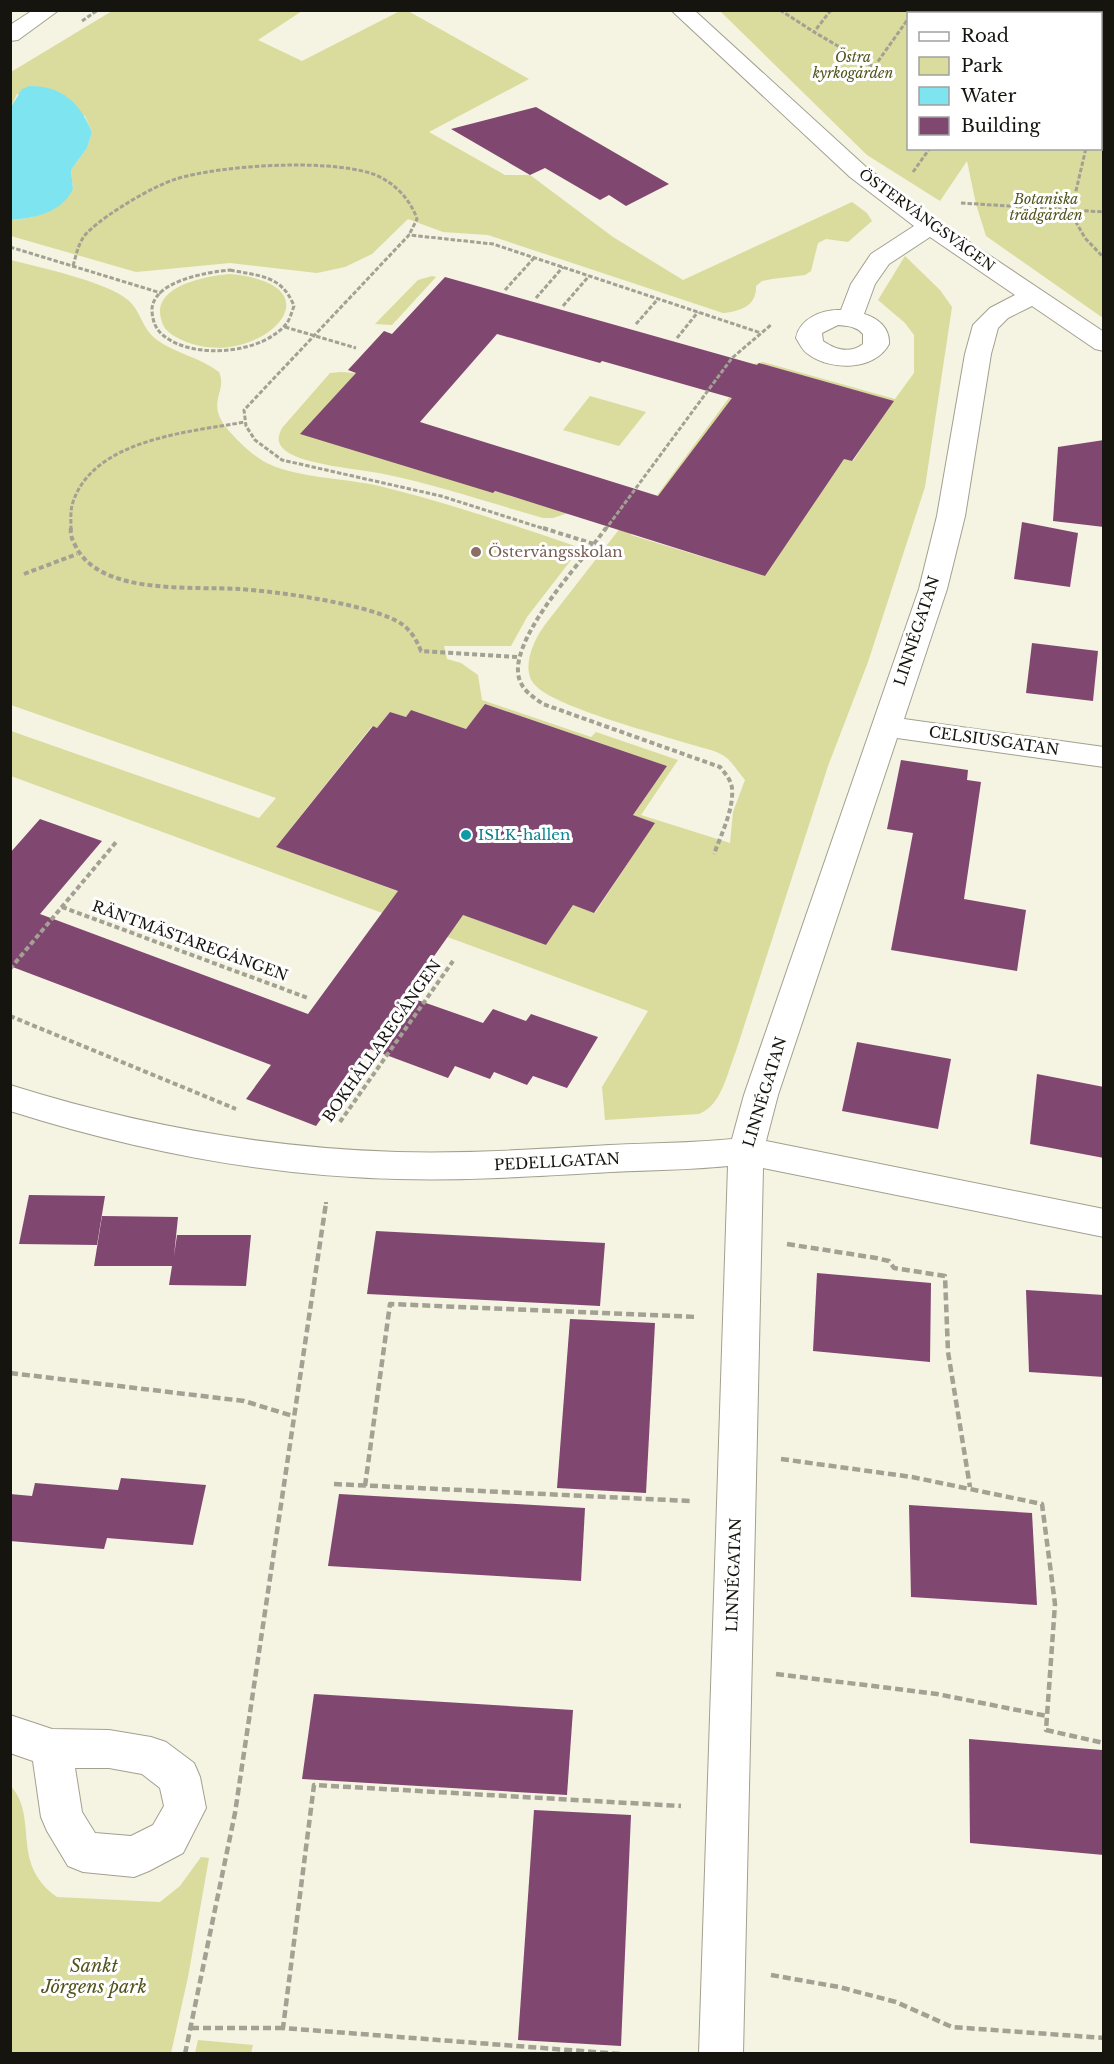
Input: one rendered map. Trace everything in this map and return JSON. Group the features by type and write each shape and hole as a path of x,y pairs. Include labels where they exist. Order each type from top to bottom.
{"street":[{"path":"10,34 49,10"},
{"name":"ÖSTERVÅNGSVÄGEN","path":"681,10 858,172 930,226 1104,344"},
{"path":"850,318 863,284 880,259 930,226"},
{"name":"LINNÉGATAN","path":"721,2054 746,1151 761,1095 938,568 951,516 978,354 986,325 999,313 1034,295"},
{"name":"CELSIUSGATAN","path":"885,726 1104,757"},
{"name":"PEDELLGATAN","path":"10,1098 79,1120 176,1143 250,1155 332,1161 451,1166 707,1155 746,1151 1104,1223"},
{"path":"10,1734 52,1748"}],"path":[{"path":"780,10 874,67 907,22"},
{"path":"814,32 831,10"},
{"path":"1068,209 1075,195 1086,150"},
{"path":"72,266 79,243 89,230 130,202 175,179 241,167 337,167 371,173 397,187 414,210 417,219 409,235 244,410 247,429 270,454 282,460 441,496 594,544"},
{"path":"890,197 1104,212"},
{"path":"1068,209 1085,238 1104,258"},
{"path":"409,235 493,244 762,333 732,358 536,619 527,633 518,657 520,682 531,699 557,710 709,761 720,767 728,776 732,788 720,841 714,854"},
{"path":"10,247 161,292"},
{"path":"506,290 534,258"},
{"path":"536,298 564,267"},
{"path":"230,270 267,276 291,293 295,305 292,316 285,327 273,337 256,345 226,351 195,350 163,336 154,326 151,315 153,303 161,292 174,283 191,276 210,271 230,270"},
{"path":"563,306 589,276"},
{"path":"636,324 658,298"},
{"path":"677,338 698,312"},
{"path":"285,327 356,348"},
{"path":"245,422 137,445 113,456 93,471 79,487 73,501 70,518 71,535 76,554 88,566 100,571 156,587 266,592 374,612 406,626 417,637 421,651 518,657"},
{"path":"24,574 76,554"},
{"name":"RÄNTMÄSTAREGÅNGEN","path":"10,969 117,841"},
{"name":"RÄNTMÄSTAREGÅNGEN","path":"62,907 309,998"},
{"name":"BOKHÅLLAREGÅNGEN","path":"338,1125 453,961"},
{"path":"10,1016 242,1111"},
{"path":"185,2054 235,1813 332,1161"},
{"path":"743,1239 876,1258 889,1261 894,1268 945,1276 948,1352 970,1487"},
{"path":"365,1486 390,1304 741,1319"},
{"path":"10,1373 244,1401 293,1416"},
{"path":"737,1456 827,1463 970,1487 1042,1504 1055,1604 1046,1730 1104,1743"},
{"path":"334,1484 736,1503"},
{"path":"731,1669 917,1691 1047,1716"},
{"path":"283,2028 314,1785 727,1809"},
{"path":"723,1966 851,1990 896,2002 952,2027 1104,2038"},
{"path":"191,2028 283,2028 620,2054"}],"green space":[{"path":"257,10 262,12 302,11 258,40 302,61 398,12 408,11 529,79 429,132 505,175 530,175 613,237 683,280 852,202 867,213 872,221 848,242 826,239 818,243 811,271 805,275 762,281 756,286 756,293 750,303 741,309 723,313 488,235 443,232 408,219 372,254 345,267 317,273 230,263 136,272 11,236 11,220 46,212 73,189 71,170 87,148 92,132 85,116 17,94 11,107 11,72 112,11"},
{"path":"720,11 1103,11 1103,318 986,236 976,204 967,161 940,201 867,155"},
{"path":"905,256 940,290 952,307 925,487 868,662 828,766 736,1051 718,1096 707,1110 699,1114 605,1120 602,1087 648,1011 11,776 11,731 259,818 276,798 11,705 11,260 72,276 118,293 132,304 148,331 157,340 219,372 221,386 217,405 222,421 241,443 263,461 289,471 365,483 404,492 575,546 578,551 527,617 511,646 444,646 447,659 461,663 478,675 482,700 591,737 596,732 678,760 641,815 730,843 733,812 745,780 730,761 713,751 609,720 546,693 535,685 531,678 530,655 544,626 621,527 655,498 754,364 763,362 895,399 914,373 914,335 905,323 878,300","holes":["759,363 893,401 853,461 833,456 765,576 631,535","485,704 667,766 633,815 654,823 595,913 573,905 546,945 276,847 372,726 377,728 390,712 406,717 411,710 466,729"]},
{"path":"230,274 265,281 283,294 286,309 278,324 260,337 237,346 210,347 182,340 165,328 160,310 164,300 171,292 182,285 207,277"},
{"path":"436,277 392,325 375,324 418,280"},
{"path":"330,373 356,373 301,434 568,513 553,518 543,518 404,478 306,460 286,451 279,441 282,428"},
{"path":"590,396 646,412 619,446 563,430"},
{"name":"Sankt Jörgens park","path":"10,1785 19,1798 23,1812 29,1855 34,1870 42,1884 57,1897 160,1902 180,1886 201,1857 209,1858 188,1977 171,2053 11,2053"},
{"path":"198,2040 253,2045 251,2053 195,2053"}],"water":[{"path":"30,86 52,89 68,98 82,113 92,132 87,148 71,170 73,189 62,204 38,216 11,220 11,107 22,89"}],"building":[{"path":"536,107 669,184 626,206 609,195 600,200 545,168 530,175 451,129"},
{"path":"445,277 894,401 852,461 844,459 765,576 495,491 493,493 300,434 356,373 348,370 384,331 392,334","holes":["497,334 600,363 602,361 732,398 658,496 420,422"]},
{"path":"1104,440 1104,527 1053,521 1058,447"},
{"path":"1022,522 1078,533 1070,587 1014,579"},
{"path":"1032,643 1098,651 1093,701 1026,693"},
{"path":"485,704 667,766 633,815 655,823 594,913 573,905 546,945 463,915 406,996 483,1023 493,1009 526,1021 531,1014 598,1037 567,1088 533,1076 527,1085 494,1072 490,1079 455,1066 448,1078 370,1049 316,1126 246,1099 271,1065 10,966 10,853 40,819 102,841 40,914 308,1014 398,891 276,847 373,726 377,728 390,712 406,717 411,710 466,729"},
{"path":"901,760 968,770 967,780 981,782 964,899 1026,910 1017,971 891,950 913,833 887,829"},
{"path":"857,1042 951,1059 938,1129 842,1111"},
{"path":"1037,1074 1104,1087 1104,1158 1030,1144"},
{"path":"29,1195 105,1196 97,1245 19,1244"},
{"path":"102,1216 178,1217 174,1256 177,1235 251,1235 246,1286 169,1285 172,1266 94,1266"},
{"path":"376,1231 605,1243 600,1306 367,1294"},
{"path":"817,1273 931,1283 930,1362 813,1351"},
{"path":"1026,1290 1104,1295 1104,1377 1029,1372"},
{"path":"570,1319 655,1323 646,1493 557,1488"},
{"path":"121,1478 206,1485 193,1545 107,1538 104,1549 10,1541 10,1494 32,1496 35,1483 118,1490"},
{"path":"339,1494 585,1508 581,1581 328,1566"},
{"path":"909,1505 1032,1513 1037,1605 911,1597"},
{"path":"314,1694 573,1710 567,1795 302,1779"},
{"path":"969,1739 1102,1750 1104,1855 970,1843"},
{"path":"534,1810 631,1815 621,2046 518,2040"}],"place":[{"name":"Östervångsskolan","path":"476,552"},
{"name":"ISLK-hallen","path":"466,835"}],"park label":[{"name":"Östra kyrkogården","path":"853,66"},
{"name":"Botaniska trädgården","path":"1046,208"}]}
